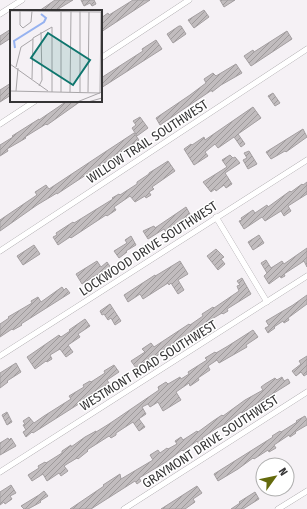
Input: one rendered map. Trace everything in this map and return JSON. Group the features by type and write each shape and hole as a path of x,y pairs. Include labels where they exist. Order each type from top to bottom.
{"street":[{"path":"0,14 22,0"},
{"path":"102,57 189,0"},
{"name":"WILLOW TRAIL SOUTHWEST","path":"0,251 307,49"},
{"path":"0,124 33,102"},
{"name":"LOCKWOOD DRIVE SOUTHWEST","path":"0,356 307,160"},
{"path":"216,218 267,302"},
{"name":"WESTMONT ROAD SOUTHWEST","path":"0,472 307,276"},
{"name":"GRAYMONT DRIVE SOUTHWEST","path":"124,509 307,392"},
{"path":"278,509 307,491"}],"building":[{"path":"55,0 73,0 57,10 40,10"},
{"path":"81,0 94,0 96,4 92,6 90,3 84,6"},
{"path":"133,0 150,0 102,31 102,17 108,13 109,15"},
{"path":"220,0 235,0 224,7"},
{"path":"204,10 209,17 194,28 188,20"},
{"path":"181,26 186,34 173,43 167,34"},
{"path":"10,30 10,39 0,45 0,36"},
{"path":"287,31 292,39 251,66 244,56 253,50 254,52"},
{"path":"156,40 162,49 102,87 102,77 143,51 142,49"},
{"path":"236,64 242,73 212,92 212,90 160,125 156,118 206,83 204,79 213,73 216,76"},
{"path":"10,84 10,96 0,102 0,90"},
{"path":"273,93 280,103 275,106 268,96"},
{"path":"66,102 80,102 47,125 46,124 7,149 8,151 0,156 0,145"},
{"path":"253,107 261,118 238,134 245,144 241,147 234,137 218,148 215,144 205,152 208,156 194,165 184,149 204,137 205,140"},
{"path":"140,117 148,128 137,136 132,128 136,125 133,121"},
{"path":"303,129 307,137 286,152 285,151 271,159 266,152"},
{"path":"134,133 139,140 57,194 37,205 0,231 0,220 37,195 35,192 46,185 49,189"},
{"path":"249,151 257,164 248,169 243,160 247,158 244,153"},
{"path":"230,155 233,158 235,157 240,163 225,173 232,184 226,188 224,185 216,191 215,189 211,192 203,182 227,167 222,160"},
{"path":"168,161 175,171 152,187 154,189 149,192 151,195 146,198 145,196 135,202 130,196 114,207 116,210 58,245 53,237 57,235 56,233 113,199 112,198 119,194 120,195"},
{"path":"307,182 307,194 288,206 291,211 284,216 281,211 265,221 262,217 244,229 239,221 242,220 241,218 253,210 255,213 267,205 268,207 290,191 291,192"},
{"path":"186,207 191,216 166,232 164,229 148,239 143,231 154,226 155,228"},
{"path":"259,235 264,243 253,250 248,242"},
{"path":"131,236 136,245 126,251 127,252 119,258 114,251 127,243 125,240"},
{"path":"34,245 40,254 23,265 17,256"},
{"path":"307,248 307,267 304,261 284,274 285,276 281,278 280,276 269,284 264,276 267,273 261,263 266,260 271,268 282,261 284,264"},
{"path":"216,249 224,257 221,259 225,264 218,270 207,256"},
{"path":"97,261 101,267 107,262 111,268 82,284 76,274"},
{"path":"180,261 188,274 178,280 184,290 178,294 171,283 169,285 168,283 143,299 140,294 128,302 124,295"},
{"path":"242,278 251,294 227,309 228,311 205,323 206,326 199,331 197,329 176,343 177,344 167,350 166,349 150,361 149,359 136,368 131,361 145,352 142,349 151,343 154,347 189,324 190,325 203,316 202,314 213,307 214,308 239,291 237,286 240,285 237,281"},
{"path":"62,287 64,290 66,288 70,293 21,324 22,325 13,330 12,329 0,337 0,324 9,318 8,317 32,303 31,301 38,297 41,302"},
{"path":"307,295 307,304 288,318 289,320 284,323 283,321 268,333 265,328 269,326 266,321"},
{"path":"110,304 121,321 115,325 111,318 108,320 100,311"},
{"path":"85,319 90,326 78,334 80,337 68,345 73,352 66,357 60,349 50,355 52,359 47,362 46,361 35,369 27,357 59,335 61,337"},
{"path":"253,330 258,337 246,345 247,347 219,363 217,360 208,366 210,370 198,378 199,380 190,386 189,383 176,392 181,400 163,411 158,402 150,407 148,404 142,407 146,414 139,419 145,427 139,431 133,422 116,433 116,435 111,438 109,436 87,450 88,451 78,459 77,458 64,466 68,471 61,476 59,473 47,481 43,474 32,481 28,475 39,468 38,466 62,453 62,451 71,445 71,447 85,437 109,424 159,390 158,387 166,382 168,384 180,377 181,379 189,374 188,372 207,360 205,358 228,346"},
{"path":"307,356 307,374 304,376 301,372 296,376 292,371 301,364 299,361"},
{"path":"16,363 21,372 7,381 8,382 0,388 0,373"},
{"path":"114,365 119,372 107,380 109,383 26,437 23,432 26,430 23,425 25,424 23,421 29,417 34,423 71,399 69,396 84,387 83,385 105,373 104,371"},
{"path":"282,377 284,381 288,379 290,383 242,413 241,412 227,423 202,438 204,441 199,444 197,441 139,478 141,481 137,484 135,481 91,509 70,509 120,474 121,479 153,460 150,455 158,450 160,453 177,444 175,441 181,437 183,440 197,431 198,432 245,400 263,390 261,387 265,384 275,378 277,380"},
{"path":"7,412 12,422 7,425 2,415"},
{"path":"305,416 307,425 295,432 296,433 290,437 289,435 274,445 276,448 269,452 268,450 254,459 253,458 218,481 214,474 273,437 272,436 297,422 296,421"},
{"path":"8,438 9,440 11,438 16,446 0,455 0,443"},
{"path":"11,485 16,493 10,496 12,499 5,504 4,502 0,505 0,492"},
{"path":"197,486 202,493 193,499 195,502 185,509 161,509"},
{"path":"44,491 48,496 40,501 41,502 28,509 24,509 21,506 39,495"},
{"path":"255,492 255,497 258,497 259,499 243,509 231,509 240,503 239,502"}]}
